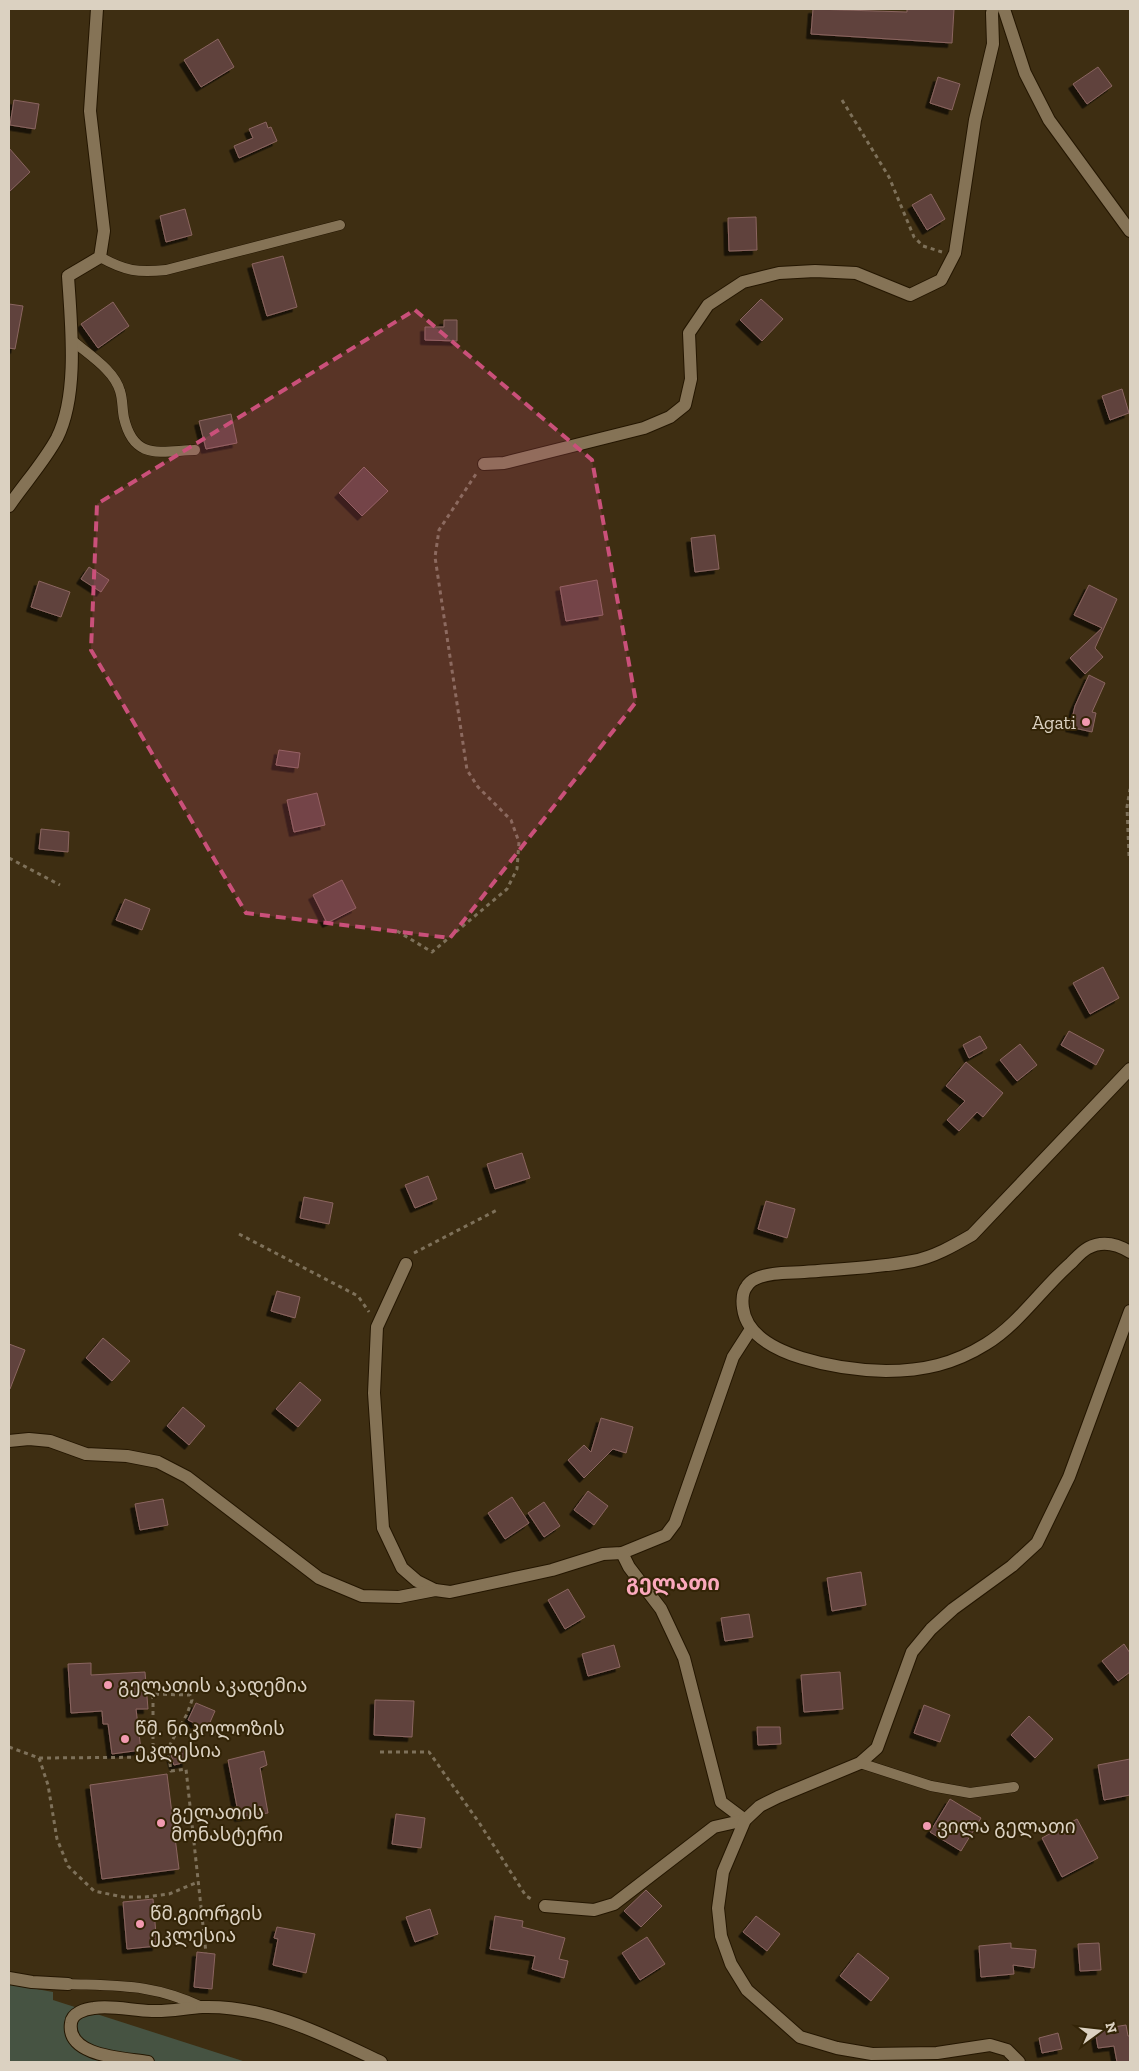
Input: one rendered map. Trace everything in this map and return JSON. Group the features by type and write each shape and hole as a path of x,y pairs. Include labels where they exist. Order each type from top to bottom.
{"street":[{"path":"9,506 57,437 69,394 73,341 68,276 100,257 104,231 90,111 97,9"},
{"path":"484,464 504,463 644,428 670,417 685,405 691,379 690,333 708,305 743,282 779,273 815,271 856,273 910,295 941,280 955,253 975,120 993,44 992,13 994,9"},
{"path":"1004,9 1025,73 1049,120 1130,231"},
{"path":"1130,1070 972,1235 943,1252 914,1261 871,1267 772,1274 755,1279 745,1288 742,1300 744,1314 751,1328 766,1341 798,1357 826,1366 864,1370 912,1371 943,1365 964,1357 988,1343 1016,1319 1059,1273 1087,1248 1104,1243 1117,1244 1130,1252"},
{"path":"406,1264 378,1326 374,1394 383,1528 402,1568 417,1581 435,1590"},
{"path":"1019,2062 1006,2050 990,2045 936,2053 872,2054 837,2048 800,2037 747,1990 731,1964 721,1936 718,1908 723,1872 745,1820 760,1806 860,1763 877,1748 909,1660 925,1637 952,1609 1012,1566 1037,1543 1070,1477 1130,1310"},
{"path":"9,1441 29,1439 50,1441 86,1454 128,1456 158,1462 187,1478 319,1578 362,1596 399,1597 435,1590 450,1592 552,1570 604,1554 622,1553 666,1535 675,1523 732,1357 751,1328"},
{"path":"622,1553 629,1567 661,1609 684,1658 721,1802 745,1820"},
{"path":"545,1906 594,1910 614,1904 714,1827 745,1820"},
{"path":"9,1978 32,1982 68,1984"},
{"path":"148,2062 94,2053 77,2044 71,2034 71,2021 78,2012 95,2007 154,2011 221,2006 255,2011 300,2024 382,2062"}],"lane":[{"path":"100,257 120,268 143,273 166,270 340,225"},
{"path":"73,341 106,369 120,390 125,420 133,441 148,452 195,450"},
{"path":"860,1763 931,1786 970,1793 1014,1787"},
{"path":"68,1984 146,1987 175,1994 202,2007"}],"path":[{"path":"842,100 889,176 914,237 923,246 955,253"},
{"path":"397,931 432,952 508,889 517,869 519,842 511,820 478,787 467,770 435,557 439,530 484,464"},
{"path":"1129,856 1126,807 1130,789"},
{"path":"9,858 60,885"},
{"path":"406,1264 415,1252 499,1209"},
{"path":"239,1234 358,1296 378,1326"},
{"path":"147,1694 190,1695 192,1700 187,1714 167,1750 171,1771 186,1768 206,1953"},
{"path":"153,1695 153,1757"},
{"path":"9,1747 39,1758 169,1757"},
{"path":"380,1752 430,1752 480,1824 526,1896 545,1906"},
{"path":"39,1758 48,1785 57,1840 68,1866 94,1891 123,1897 145,1897 169,1894 198,1882"}],"highlighted area":[{"path":"415,310 592,460 636,702 450,938 246,913 91,650 97,504"}],"green space":[{"path":"9,1984 53,1992 53,2000 246,2062 9,2062"}],"building":[{"path":"813,9 907,12 907,9 954,9 952,43 811,34"},
{"path":"218,39 234,67 201,87 184,60"},
{"path":"1098,67 1112,86 1087,104 1073,84"},
{"path":"938,77 960,84 952,110 930,103"},
{"path":"14,100 39,104 35,129 10,125"},
{"path":"266,122 268,128 271,127 277,141 239,158 234,146 253,138 249,129"},
{"path":"9,148 30,172 9,192"},
{"path":"931,194 945,219 927,230 912,205"},
{"path":"185,209 192,235 166,242 160,216"},
{"path":"756,217 757,250 729,251 728,218"},
{"path":"283,256 297,307 267,316 252,264"},
{"path":"761,299 783,319 762,341 740,320"},
{"path":"113,302 129,326 98,348 81,324"},
{"path":"9,304 23,306 15,349 9,348"},
{"path":"444,320 457,320 457,341 425,340 425,327 444,327"},
{"path":"1122,389 1129,413 1110,420 1102,396"},
{"path":"231,414 237,443 206,449 199,421"},
{"path":"364,467 388,491 362,516 339,493"},
{"path":"715,535 719,569 695,572 691,538"},
{"path":"89,567 109,580 101,592 81,579"},
{"path":"597,580 603,615 566,621 560,587"},
{"path":"39,581 70,592 61,617 31,607"},
{"path":"1089,585 1117,599 1095,648 1103,657 1085,674 1070,658 1102,628 1074,615"},
{"path":"1089,675 1105,683 1092,712 1096,713 1092,732 1070,727 1075,706"},
{"path":"279,750 300,753 298,768 276,765"},
{"path":"317,793 325,825 294,832 287,800"},
{"path":"41,829 69,832 68,852 39,849"},
{"path":"342,880 356,908 327,923 313,895"},
{"path":"125,899 150,909 142,930 116,920"},
{"path":"1103,967 1119,998 1090,1014 1073,983"},
{"path":"1069,1031 1104,1050 1096,1065 1061,1045"},
{"path":"980,1036 987,1048 969,1058 963,1045"},
{"path":"1020,1044 1037,1065 1017,1081 1000,1060"},
{"path":"966,1062 1003,1093 983,1117 977,1112 959,1131 947,1120 965,1101 946,1086"},
{"path":"522,1153 530,1178 495,1189 487,1164"},
{"path":"428,1176 437,1199 415,1208 405,1185"},
{"path":"304,1197 333,1203 329,1224 300,1218"},
{"path":"766,1201 795,1209 787,1238 758,1229"},
{"path":"277,1291 300,1297 295,1318 271,1311"},
{"path":"103,1338 130,1361 112,1381 86,1358"},
{"path":"9,1344 25,1350 10,1389 9,1389"},
{"path":"300,1382 321,1400 298,1427 276,1409"},
{"path":"183,1407 205,1426 189,1445 167,1426"},
{"path":"601,1418 633,1427 626,1453 613,1449 584,1478 568,1460 584,1445 591,1452"},
{"path":"588,1491 608,1506 594,1525 574,1510"},
{"path":"512,1497 529,1523 505,1539 488,1513"},
{"path":"163,1499 168,1525 140,1530 135,1504"},
{"path":"544,1502 560,1526 544,1537 528,1513"},
{"path":"861,1572 866,1605 832,1611 827,1578"},
{"path":"568,1589 585,1617 565,1629 548,1600"},
{"path":"749,1614 753,1637 725,1641 721,1618"},
{"path":"1124,1644 1130,1653 1130,1672 1118,1681 1102,1661"},
{"path":"614,1645 620,1667 588,1676 582,1654"},
{"name":"გელათის აკადემია","path":"91,1663 91,1675 145,1672 148,1709 136,1709 141,1750 112,1754 108,1724 103,1724 102,1711 71,1713 68,1664"},
{"path":"840,1672 843,1709 804,1712 801,1675"},
{"path":"375,1700 414,1701 412,1737 374,1735"},
{"path":"196,1703 215,1711 207,1729 188,1720"},
{"path":"924,1705 950,1715 940,1742 914,1733"},
{"path":"1029,1716 1053,1739 1035,1758 1011,1735"},
{"path":"757,1727 780,1727 781,1744 758,1745"},
{"path":"184,1748 187,1762 174,1765 170,1751"},
{"path":"264,1751 267,1765 260,1768 268,1813 239,1817 228,1760"},
{"path":"1130,1759 1130,1795 1104,1800 1098,1765"},
{"path":"167,1774 179,1869 102,1879 90,1785"},
{"path":"950,1799 981,1818 961,1851 930,1832"},
{"path":"396,1814 425,1818 421,1848 392,1844"},
{"path":"1077,1819 1098,1858 1062,1877 1042,1838"},
{"path":"646,1890 662,1906 641,1927 624,1911"},
{"name":"წმ.გიორგის ეკლესია","path":"153,1899 157,1946 127,1949 123,1902"},
{"path":"430,1909 438,1934 415,1942 406,1917"},
{"path":"495,1916 523,1921 522,1927 565,1938 559,1959 568,1961 564,1978 532,1969 535,1956 490,1949"},
{"path":"756,1916 780,1934 767,1951 743,1932"},
{"path":"277,1927 315,1934 306,1973 273,1965 278,1939 274,1938"},
{"path":"647,1937 665,1964 640,1980 622,1953"},
{"path":"1011,1943 1011,1948 1036,1950 1034,1968 1013,1965 1014,1974 981,1977 979,1946"},
{"path":"1099,1943 1101,1970 1080,1971 1078,1944"},
{"path":"197,1952 215,1954 212,1989 194,1987"},
{"path":"858,1953 889,1978 871,2001 840,1976"},
{"path":"1126,2025 1128,2036 1130,2036 1130,2062 1117,2062 1114,2046 1098,2048 1095,2030"},
{"path":"1058,2033 1062,2049 1042,2053 1039,2038"}],"place":[{"name":"Agati","path":"1086,722"},
{"name":"გელათის აკადემია","path":"108,1685"},
{"name":"წმ. ნიკოლოზის ეკლესია","path":"125,1739"},
{"name":"გელათის მონასტერი","path":"161,1823"},
{"name":"ვილა გელათი","path":"927,1826"},
{"name":"წმ.გიორგის ეკლესია","path":"140,1924"}],"district":[{"name":"გელათი","path":"673,1583"}]}
